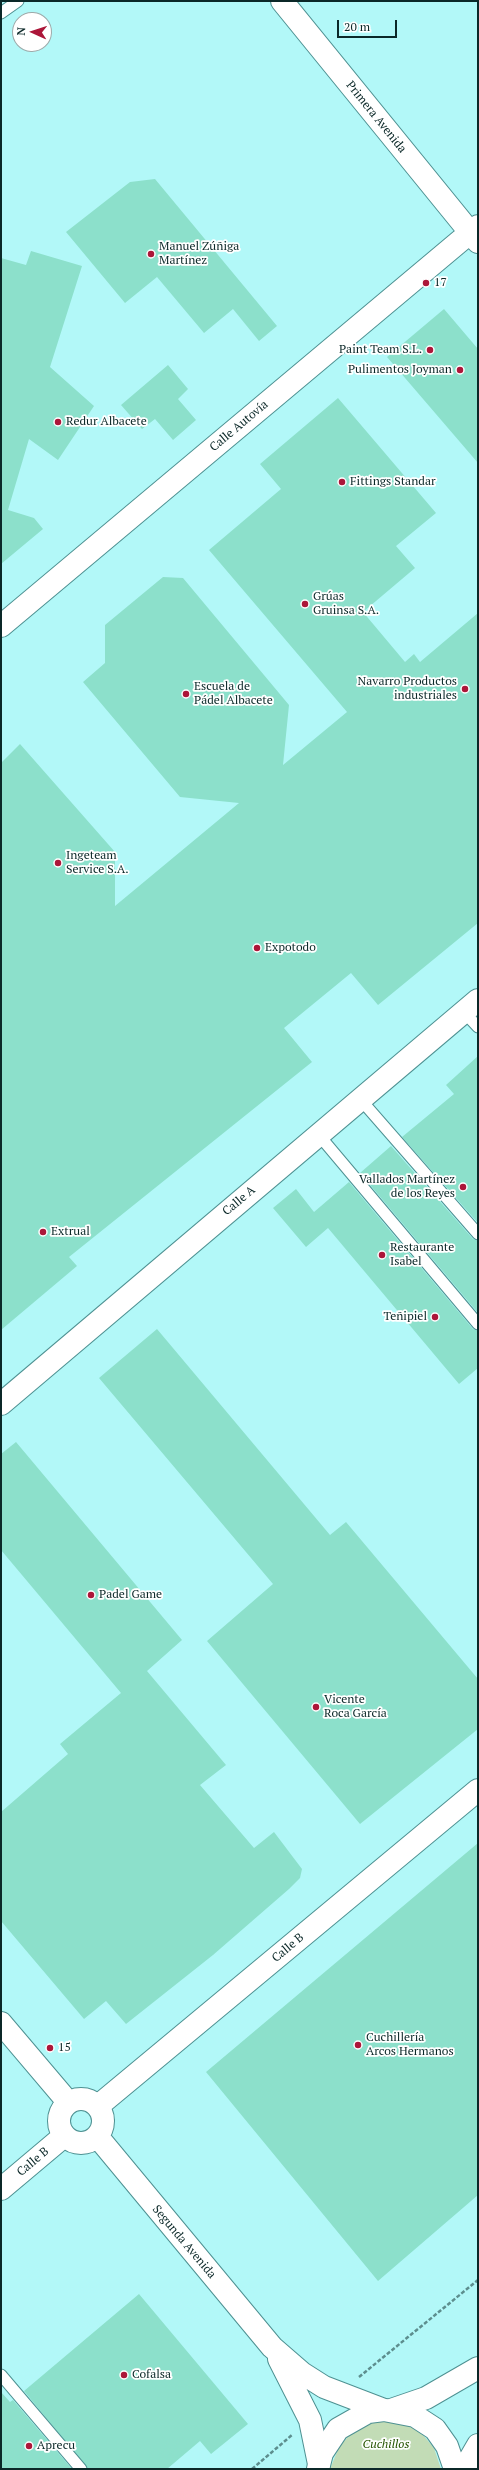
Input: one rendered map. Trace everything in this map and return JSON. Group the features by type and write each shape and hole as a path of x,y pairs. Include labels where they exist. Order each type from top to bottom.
{"street":[{"name":"Primera Avenida","path":"282,1 475,234"},
{"name":"Calle Autovía","path":"1,626 475,234"},
{"name":"Calle A","path":"1,1404 318,1134 473,1013"},
{"name":"Calle B","path":"98,2106 478,1790"},
{"path":"1,2022 68,2102"},
{"path":"84,2099 98,2106 103,2122 96,2136 84,2143 77,2143 64,2136 58,2122 63,2107 68,2102 84,2099"},
{"name":"Calle B","path":"1,2189 64,2136"},
{"name":"Segunda Avenida","path":"96,2136 272,2347"},
{"path":"272,2347 302,2372 324,2387 387,2410 415,2416 435,2429 447,2446 455,2469"},
{"path":"272,2347 310,2420 318,2467"},
{"path":"318,2467 322,2453 338,2429 368,2412 387,2410 426,2398 476,2367"},
{"path":"464,2469 478,2445"}],"lane":[{"path":"1,13 18,1"},
{"path":"361,1100 478,1234"},
{"path":"318,1134 478,1324"},
{"path":"1,2375 81,2469"}],"path":[{"path":"341,2393 478,2280"},
{"path":"252,2469 310,2420"}],"green space":[{"name":"Cuchillos","path":"381,2421 397,2422 413,2428 424,2436 434,2448 441,2469 330,2469 339,2447 352,2432 367,2424"}],"building":[{"name":"Manuel Zúñiga Martínez","path":"155,179 277,326 259,341 233,309 204,333 157,277 125,303 66,232 130,182"},
{"path":"31,251 82,266 50,367 94,406 58,460 29,439 8,510 34,518 43,529 1,564 1,258 26,265"},
{"path":"444,309 478,349 478,463 387,357"},
{"path":"168,365 188,389 178,399 196,420 173,440 155,419 142,429 121,405"},
{"path":"338,398 436,513 396,546 415,568 363,612 405,662 414,654 420,662 478,613 478,923 378,1005 351,973 284,1028 312,1062 69,1257 77,1266 1,1330 1,763 20,744 115,852 115,906 239,803 180,797 83,682 105,663 105,625 163,577 183,578 289,705 283,765 347,712 209,550 281,489 260,464"},
{"name":"Vallados Martínez de los Reyes","path":"478,1056 478,1223 402,1137 454,1094 446,1085"},
{"path":"391,1146 473,1239 478,1241 478,1313 360,1173"},
{"path":"349,1182 473,1329 478,1331 478,1368 459,1384 328,1228 306,1247 273,1208 296,1189 314,1212"},
{"path":"157,1329 330,1535 346,1522 478,1679 478,1729 360,1824 207,1641 273,1584 99,1378"},
{"path":"16,1442 182,1640 147,1671 226,1765 200,1785 254,1848 274,1832 302,1869 300,1878 289,1889 213,1955 126,2024 106,2001 84,2019 1,1921 1,1812 68,1754 60,1744 121,1693 1,1550 1,1454"},
{"name":"Cuchillería Arcos Hermanos","path":"478,1843 478,2195 378,2281 206,2072"},
{"name":"Cofalsa","path":"139,2294 248,2424 211,2454 200,2441 167,2469 88,2469 24,2391"},
{"name":"Aprecu","path":"1,2392 10,2402 13,2400 72,2469 1,2469"}],"place":[{"name":"Manuel Zúñiga Martínez","path":"151,254"},
{"name":"17","path":"426,283"},
{"name":"Paint Team S.L.","path":"430,350"},
{"name":"Pulimentos Joyman","path":"460,370"},
{"name":"Redur Albacete","path":"58,422"},
{"name":"Fittings Standar","path":"342,482"},
{"name":"Grúas Gruinsa S.A.","path":"305,604"},
{"name":"Navarro Productos industriales","path":"465,689"},
{"name":"Escuela de Pádel Albacete","path":"186,694"},
{"name":"Ingeteam Service S.A.","path":"58,863"},
{"name":"Expotodo","path":"257,948"},
{"name":"Vallados Martínez de los Reyes","path":"463,1187"},
{"name":"Extrual","path":"43,1232"},
{"name":"Restaurante Isabel","path":"382,1255"},
{"name":"Teñipiel","path":"435,1317"},
{"name":"Padel Game","path":"91,1595"},
{"name":"Vicente Roca García","path":"316,1707"},
{"name":"Cuchillería Arcos Hermanos","path":"358,2045"},
{"name":"15","path":"50,2048"},
{"name":"Cofalsa","path":"124,2375"},
{"name":"Aprecu","path":"29,2446"}]}
